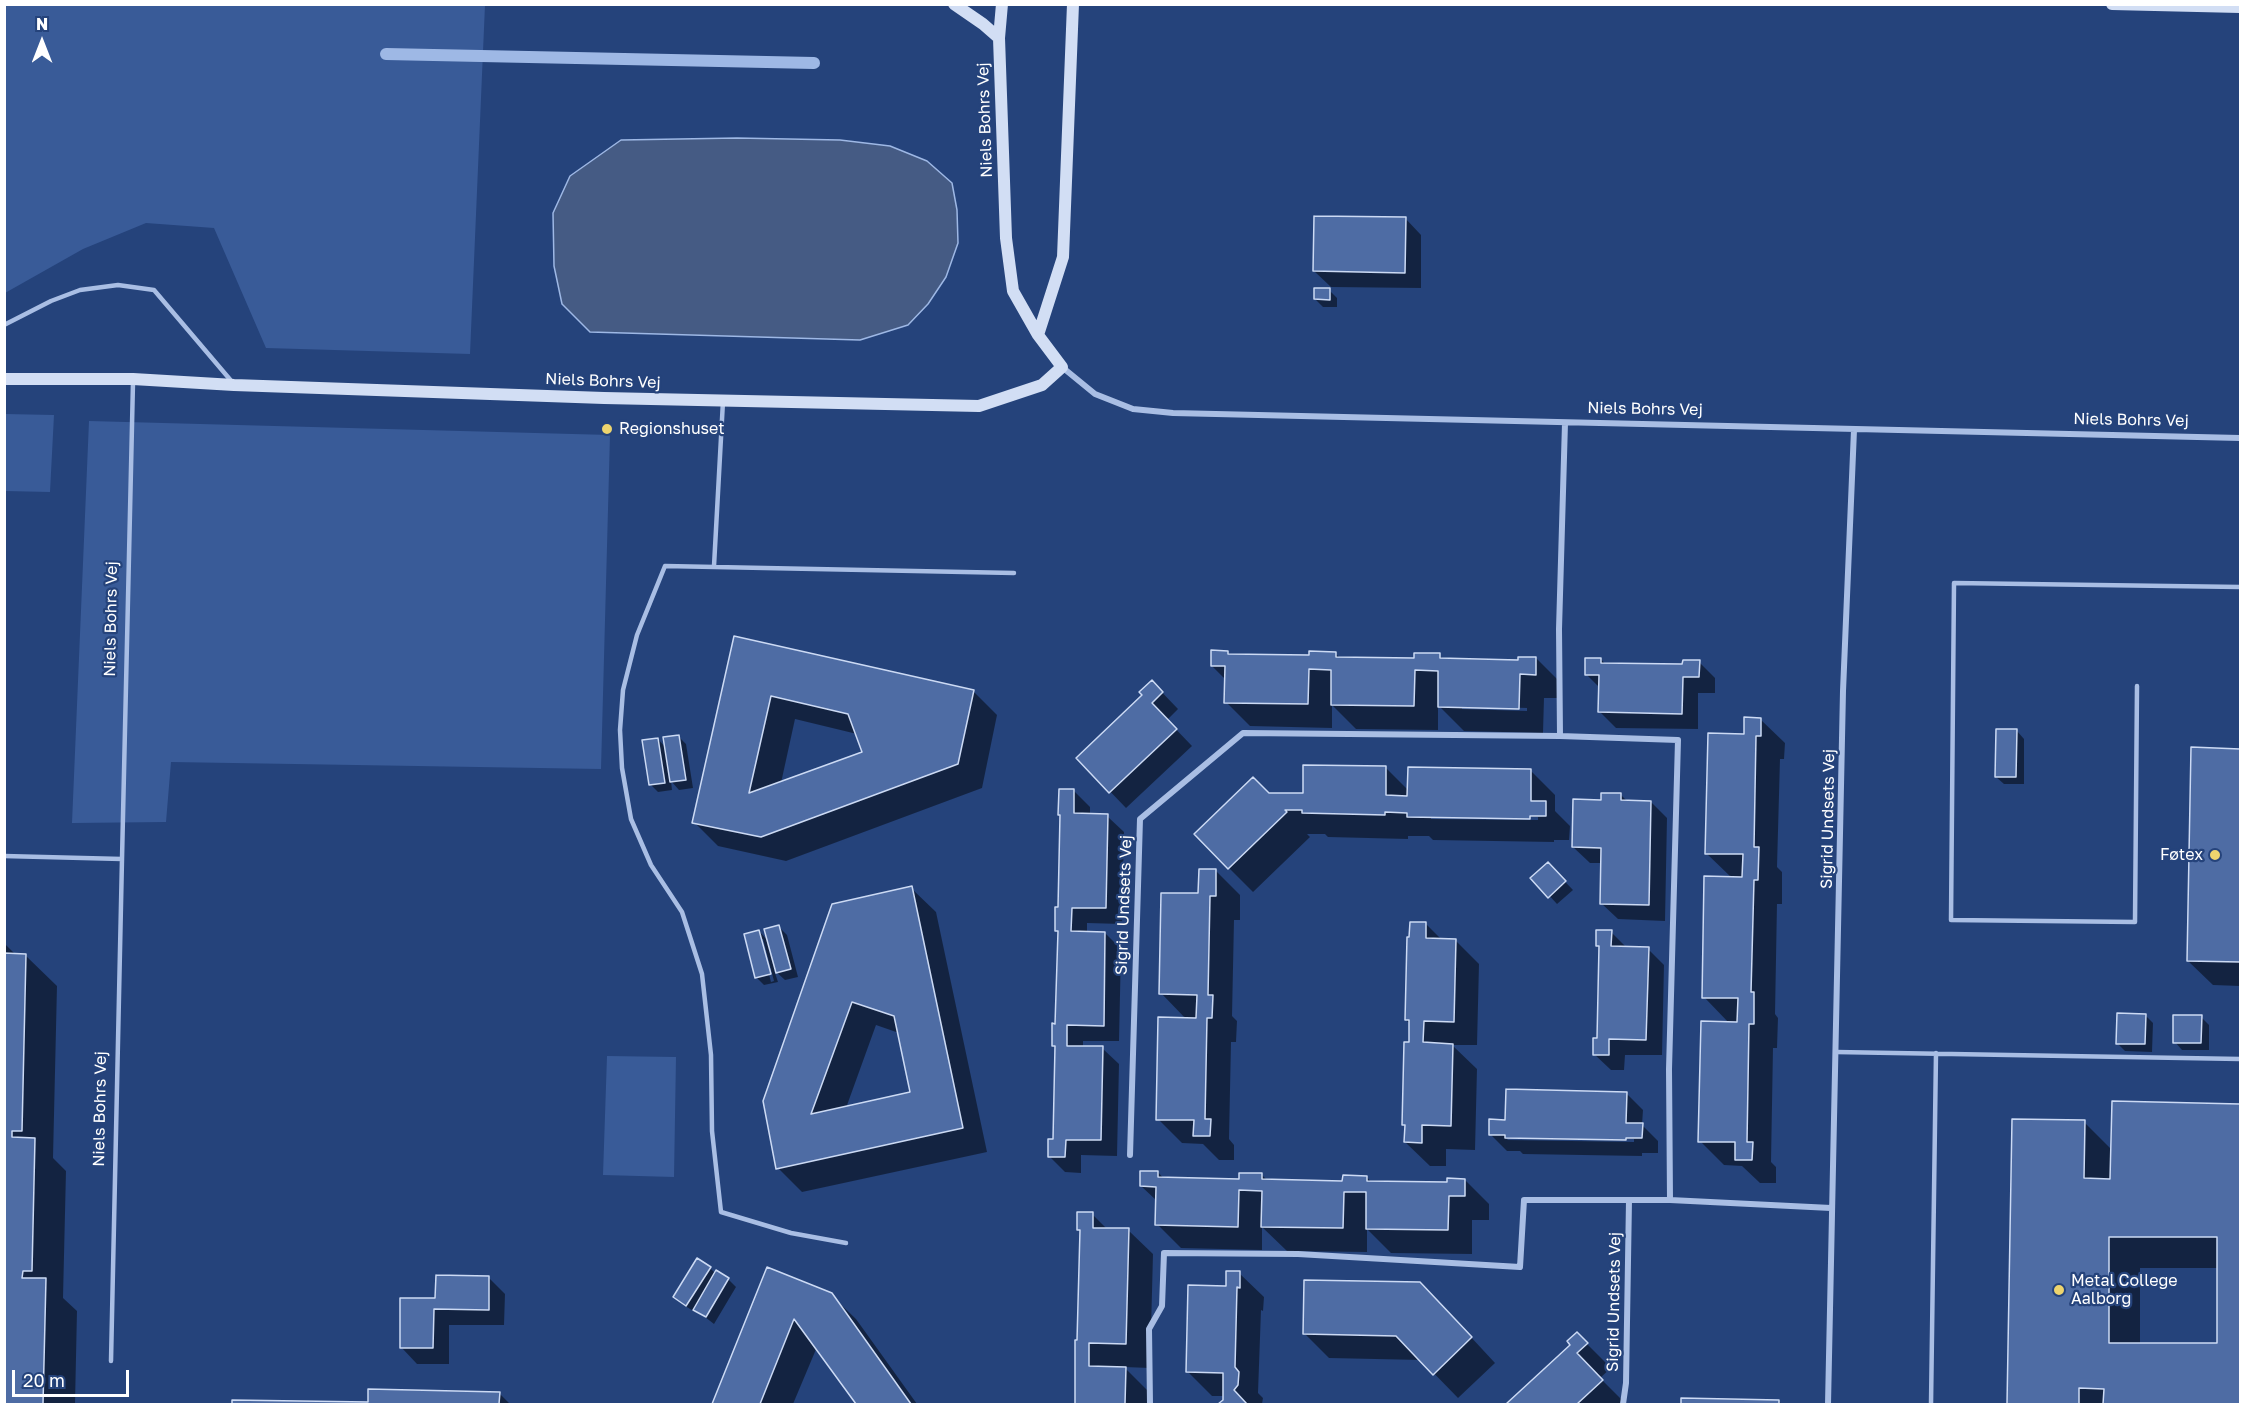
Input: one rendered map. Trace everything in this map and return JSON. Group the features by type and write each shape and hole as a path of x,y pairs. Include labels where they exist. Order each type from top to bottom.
{"street":[{"path":"954,4 999,38"},
{"name":"Niels Bohrs Vej","path":"1002,4 999,38 1006,238 1013,291 1038,335 1062,367 1095,394 1133,410 1565,423 2241,438"},
{"path":"1038,335 1063,257 1073,4"},
{"path":"2112,4 2241,7"},
{"name":"Niels Bohrs Vej","path":"4,379 133,379 234,386 723,401 979,406 1042,385 1062,367"},
{"path":"1560,736 1559,629 1565,423"},
{"name":"Sigrid Undsets Vej","path":"1828,1404 1843,691 1854,430"},
{"name":"Sigrid Undsets Vej","path":"1130,1155 1140,819 1243,733 1560,736 1678,740 1669,1069 1670,1200"},
{"path":"1150,1404 1149,1329 1161,1306 1164,1253 1298,1254 1520,1267 1524,1200 1670,1200 1832,1208"},
{"name":"Sigrid Undsets Vej","path":"1623,1404 1626,1383 1629,1200"}],"lane":[{"path":"4,325 51,301 80,290 118,285 154,290 234,386"},
{"name":"Niels Bohrs Vej","path":"111,1361 133,379"},
{"path":"714,566 723,401"},
{"path":"846,1243 791,1233 721,1212 712,1131 711,1055 702,974 682,912 651,865 631,819 622,768 620,730 623,690 637,634 665,566 1014,573"},
{"path":"2137,686 2135,922 1951,920 1954,583 2241,587"},
{"path":"4,856 122,859"},
{"path":"1836,1052 2241,1059"},
{"path":"1930,1404 1936,1053"}],"shaded area":[{"path":"5,4 485,5 470,354 266,348 214,228 146,223 83,249 5,293"},
{"path":"737,138 840,140 890,146 927,161 952,183 957,210 958,243 946,277 928,304 908,325 860,340 590,332 562,304 554,266 553,213 570,176 621,140"},
{"path":"5,414 54,415 50,492 5,491"},
{"path":"89,421 610,435 601,769 171,762 166,822 72,823"},
{"path":"607,1056 676,1057 674,1177 603,1175"}],"building":[{"path":"1314,216 1406,217 1405,273 1313,271"},
{"path":"1314,288 1330,288 1330,300 1314,299"},
{"path":"734,636 974,690 958,764 761,837 692,823","holes":["771,696 848,714 862,752 749,793"]},
{"path":"1211,650 1228,651 1228,654 1309,655 1309,651 1336,652 1336,657 1414,658 1414,653 1440,653 1440,658 1518,660 1518,657 1536,657 1536,675 1520,674 1519,709 1438,707 1438,671 1415,670 1414,706 1331,705 1331,670 1309,669 1308,704 1224,703 1225,666 1211,666"},
{"path":"1585,658 1601,658 1601,663 1682,664 1683,660 1700,660 1699,677 1683,677 1682,714 1598,712 1599,675 1585,675"},
{"path":"1152,680 1163,692 1152,703 1177,729 1109,793 1076,758 1142,695 1139,692"},
{"path":"1744,717 1761,718 1761,736 1756,736 1754,847 1759,847 1758,880 1754,880 1751,992 1754,992 1754,1024 1749,1024 1747,1142 1753,1142 1752,1160 1735,1160 1735,1142 1698,1142 1701,1021 1737,1022 1738,998 1702,998 1704,876 1742,877 1743,854 1705,854 1708,733 1744,734"},
{"path":"1996,729 2017,729 2016,777 1995,777"},
{"path":"679,735 686,780 670,782 663,737"},
{"path":"658,738 665,783 649,785 642,740"},
{"name":"Føtex","path":"2191,747 2240,749 2240,962 2187,961"},
{"path":"1303,765 1386,766 1386,795 1407,796 1408,767 1531,769 1531,801 1546,801 1546,816 1530,816 1530,819 1407,817 1407,813 1385,812 1385,815 1302,813 1302,810 1285,810 1287,812 1228,869 1194,834 1253,777 1269,793 1303,793"},
{"path":"1059,789 1074,789 1074,813 1108,814 1106,908 1072,908 1071,931 1105,932 1104,1026 1067,1025 1067,1046 1103,1046 1101,1140 1066,1140 1065,1157 1048,1157 1048,1139 1053,1139 1055,1046 1052,1046 1052,1023 1055,1024 1058,931 1055,931 1055,907 1058,907"},
{"path":"1601,793 1621,793 1621,800 1651,801 1649,905 1600,904 1601,848 1572,847 1573,799 1601,800"},
{"path":"1548,862 1566,881 1548,898 1530,878"},
{"path":"1199,869 1216,869 1216,896 1210,896 1208,995 1213,995 1212,1018 1207,1018 1205,1119 1211,1119 1210,1136 1193,1136 1194,1120 1156,1120 1158,1017 1196,1018 1197,995 1159,994 1161,893 1198,893"},
{"path":"912,886 963,1128 776,1169 763,1101 832,904","holes":["852,1002 894,1016 910,1092 811,1114"]},
{"path":"1410,922 1426,922 1426,938 1456,939 1454,1022 1424,1021 1423,1042 1453,1044 1451,1126 1422,1125 1422,1143 1404,1142 1405,1125 1402,1125 1404,1042 1409,1042 1409,1020 1405,1020 1407,937 1409,937"},
{"path":"779,925 791,969 776,973 764,929"},
{"path":"759,930 771,974 755,978 744,934"},
{"path":"1596,930 1612,930 1611,946 1649,947 1646,1040 1609,1039 1609,1055 1593,1055 1593,1038 1597,1038 1599,946 1596,946"},
{"path":"4,953 26,954 22,1131 12,1131 12,1137 35,1138 32,1271 23,1271 22,1278 46,1278 43,1404 4,1404"},
{"path":"2117,1013 2146,1014 2145,1044 2116,1044"},
{"path":"2173,1015 2202,1015 2201,1043 2173,1043"},
{"path":"1506,1089 1627,1092 1626,1123 1643,1123 1642,1138 1626,1138 1626,1140 1505,1138 1505,1135 1489,1135 1489,1119 1505,1120"},
{"name":"Metal College Aalborg","path":"2112,1101 2240,1104 2240,1404 2103,1404 2104,1389 2079,1388 2079,1404 2007,1404 2012,1119 2085,1120 2084,1178 2110,1179","holes":["2109,1237 2217,1237 2217,1343 2109,1343"]},
{"path":"1140,1171 1158,1171 1158,1177 1239,1179 1239,1173 1262,1173 1262,1179 1342,1181 1343,1175 1367,1176 1367,1181 1447,1182 1447,1178 1465,1179 1465,1196 1449,1196 1448,1230 1366,1229 1366,1192 1344,1192 1343,1228 1261,1227 1262,1191 1239,1190 1238,1227 1155,1225 1156,1187 1140,1186"},
{"path":"1077,1212 1093,1212 1093,1228 1129,1228 1126,1344 1089,1343 1089,1366 1126,1367 1125,1404 1075,1404 1075,1340 1077,1340 1080,1230 1077,1230"},
{"path":"697,1258 711,1267 686,1306 673,1297"},
{"path":"767,1267 832,1293 911,1404 856,1404 794,1319 760,1404 712,1404"},
{"path":"716,1270 729,1278 706,1317 693,1310"},
{"path":"1226,1271 1240,1271 1240,1288 1237,1287 1235,1367 1239,1372 1238,1385 1234,1390 1247,1404 1218,1404 1223,1400 1223,1373 1186,1372 1188,1285 1226,1286"},
{"path":"436,1275 489,1276 489,1310 434,1309 433,1348 400,1348 400,1298 435,1298"},
{"path":"1304,1280 1420,1282 1472,1337 1433,1375 1396,1336 1303,1334"},
{"path":"1577,1332 1588,1343 1577,1353 1603,1380 1577,1404 1506,1404 1570,1345 1567,1341"},
{"path":"368,1389 500,1392 499,1404 232,1404 232,1400 368,1402"},
{"path":"1681,1398 1779,1400 1779,1404 1681,1404"}],"waterway":[{"path":"386,54 814,63"}],"place":[{"name":"Regionshuset","path":"607,429"},
{"name":"Føtex","path":"2215,855"},
{"name":"Metal College Aalborg","path":"2059,1290"}]}
